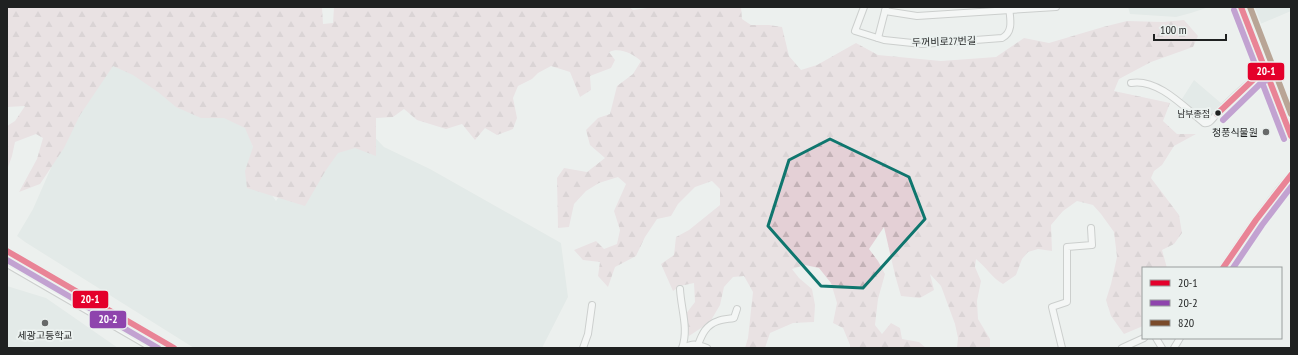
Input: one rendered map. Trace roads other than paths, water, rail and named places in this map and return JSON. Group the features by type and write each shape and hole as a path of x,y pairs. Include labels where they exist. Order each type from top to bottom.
{"street":[{"name":"두꺼비로27번길","path":"864,7 855,31 878,38 922,44 1002,38 1009,32 1009,8"},
{"path":"878,38 885,9 917,16 1009,8 1056,7"},
{"path":"1241,7 1291,136"},
{"path":"1132,83 1140,82 1160,89 1207,124 1210,123 1217,114 1255,78 1265,71"},
{"path":"1285,122 1291,130"},
{"path":"1224,267 1248,230 1276,192 1291,175"},
{"path":"1062,348 1052,307 1067,302 1067,247 1092,245 1091,228"},
{"path":"7,251 174,348"},
{"path":"7,264 152,348"},
{"path":"680,289 680,302 686,332 683,348"},
{"path":"583,348 588,334 592,305"},
{"path":"698,345 706,328 719,320 734,318 737,309"},
{"path":"1122,348 1142,339"},
{"path":"1157,339 1162,348"},
{"path":"1174,348 1179,339"},
{"path":"683,348 691,344 707,348"}],"place":[{"name":"남부종점","path":"1218,113"},
{"name":"청풍식물원","path":"1266,132"},
{"name":"세광고등학교","path":"45,323"}]}
